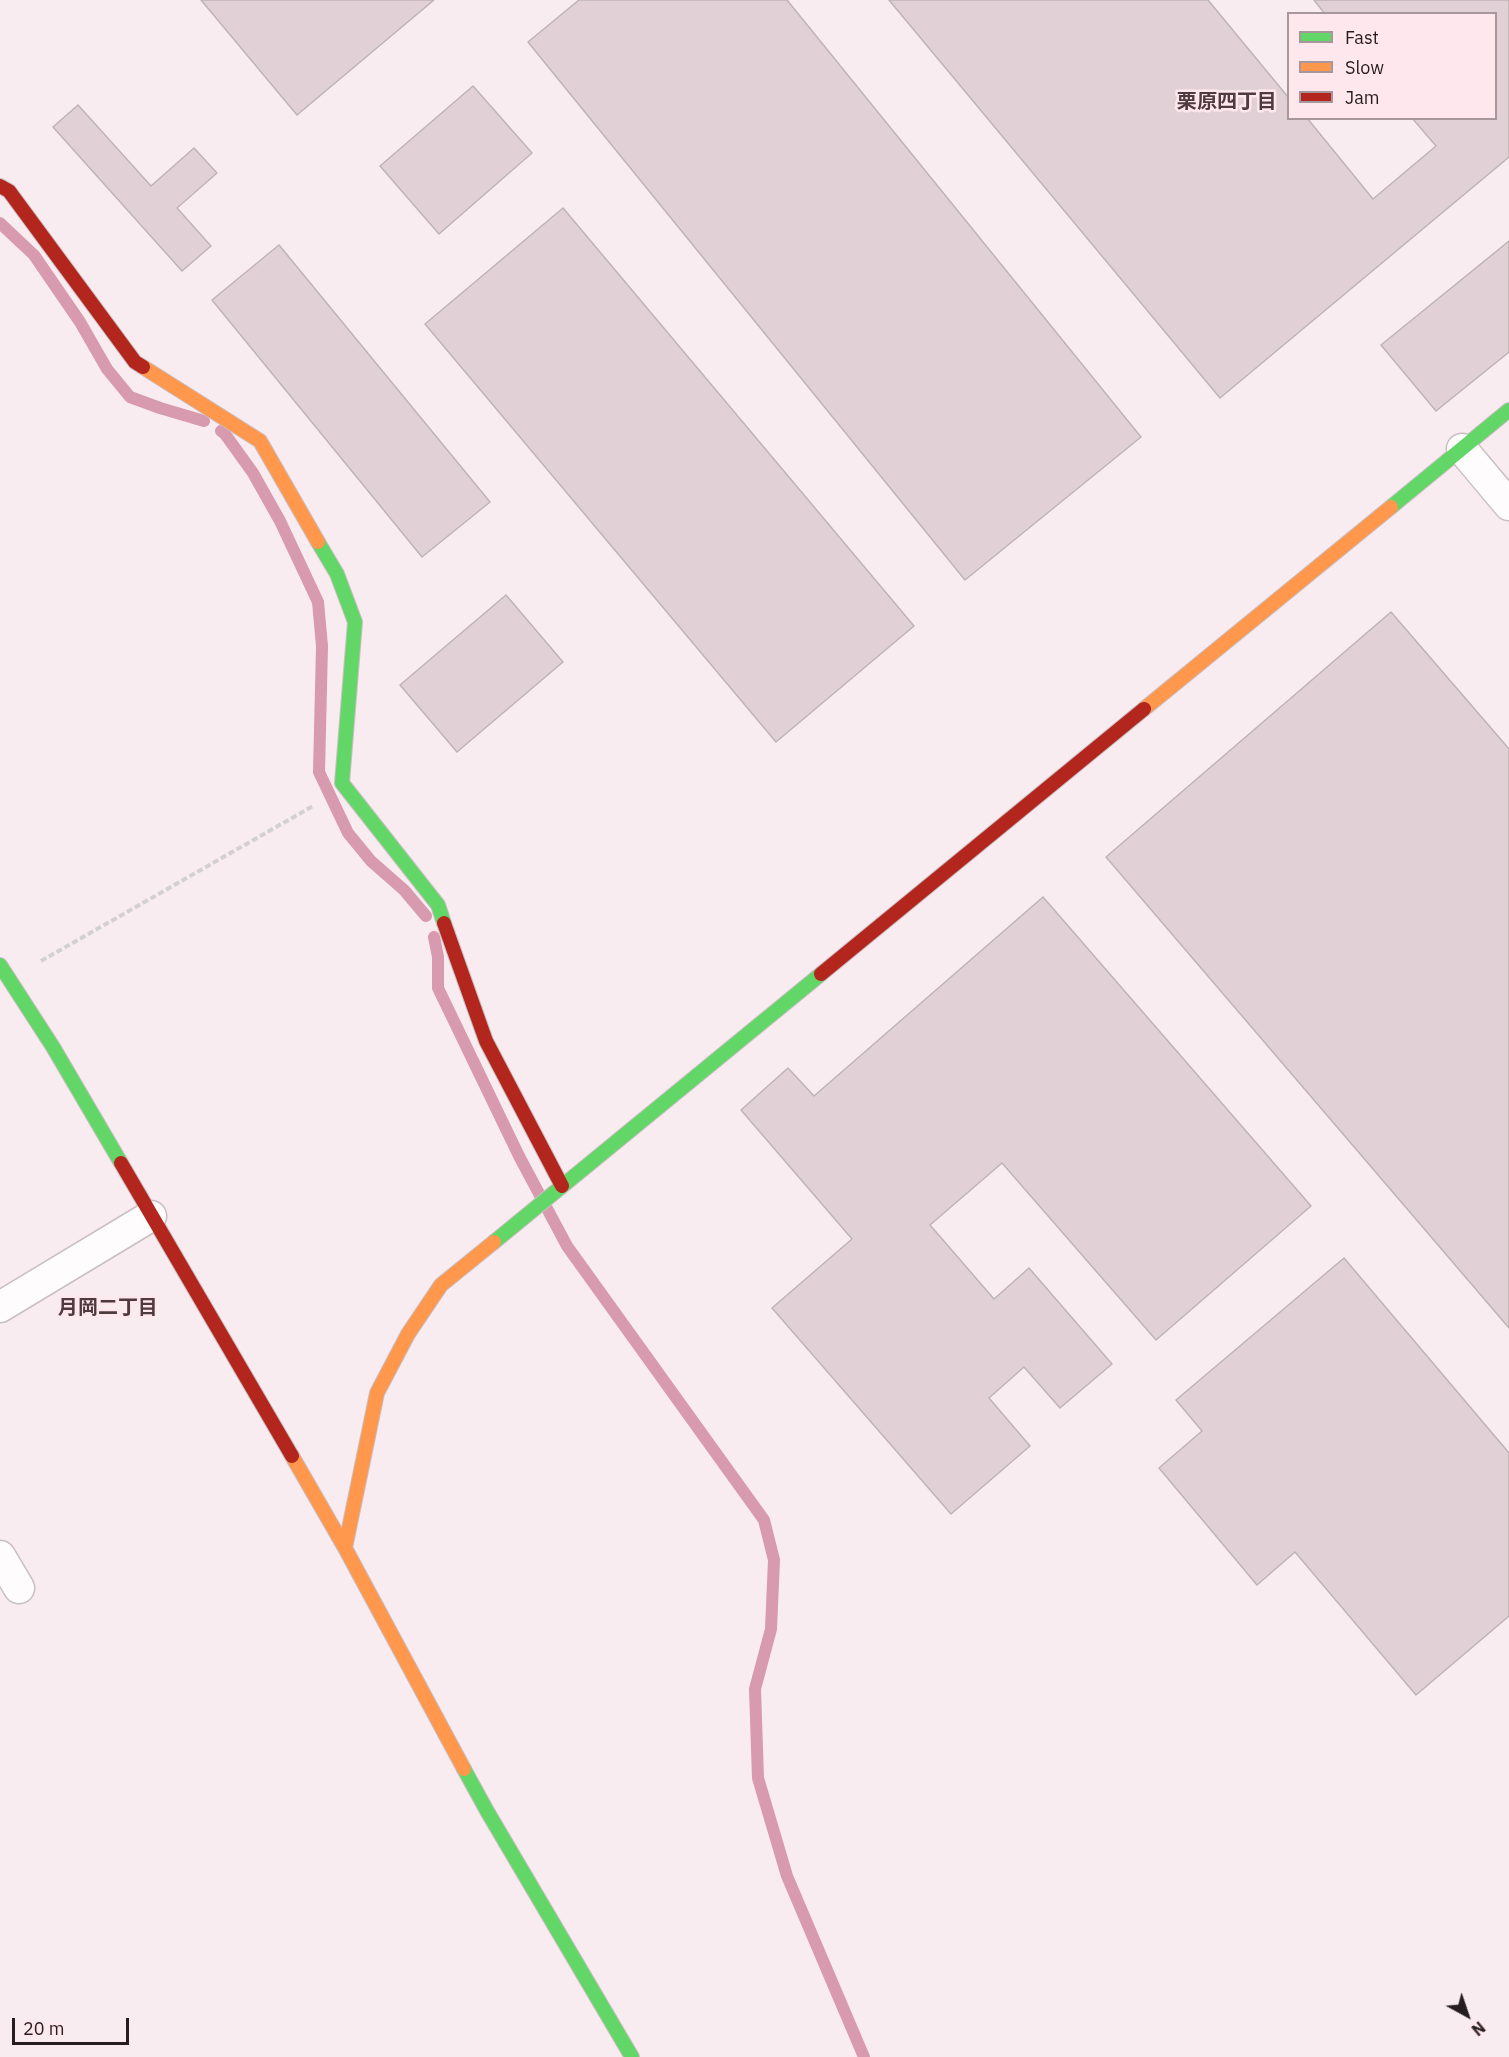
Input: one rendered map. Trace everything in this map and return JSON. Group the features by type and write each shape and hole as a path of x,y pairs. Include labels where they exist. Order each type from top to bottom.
{"street":[{"path":"0,186 9,191 135,362 260,441 336,574 355,622 342,783 438,905 486,1041 562,1186"},
{"path":"345,1548 377,1393 408,1334 441,1285 1509,410"},
{"path":"1462,449 1509,505"},
{"path":"0,965 52,1047 152,1215 345,1548 487,1811 632,2057"},
{"path":"0,1307 152,1215"},
{"path":"0,1556 19,1588"}],"path":[{"path":"9,979 345,788"}],"building":[{"path":"201,0 434,0 297,115"},
{"path":"579,0 787,0 1141,437 965,580 528,42"},
{"path":"889,0 1208,0 1287,96 1287,120 1309,120 1373,199 1436,146 1414,120 1497,120 1497,12 1323,12 1314,0 1509,0 1509,157 1220,398"},
{"path":"473,86 532,153 439,234 380,166"},
{"path":"78,105 151,186 194,148 217,173 177,208 211,246 182,271 53,127"},
{"path":"563,208 914,626 776,742 425,324"},
{"path":"1509,241 1509,352 1436,411 1381,345"},
{"path":"279,245 490,502 422,557 212,300"},
{"path":"506,595 563,662 457,752 400,685"},
{"path":"1391,612 1509,749 1509,1328 1106,857"},
{"path":"1043,897 1311,1206 1156,1340 1002,1163 930,1225 994,1299 1029,1268 1112,1364 1060,1408 1024,1367 989,1398 1030,1446 951,1514 772,1308 852,1239 741,1110 788,1068 814,1096"},
{"path":"1344,1258 1509,1453 1509,1616 1416,1695 1295,1552 1257,1585 1159,1468 1202,1431 1176,1400"}],"waterway":[{"path":"0,223 34,255 80,322 107,369 130,397 204,421"},
{"path":"221,431 253,473 280,521 318,602 322,646 319,772 348,833 371,861 404,890 426,916"},
{"path":"434,937 438,957 438,988 519,1156 567,1246 764,1520 774,1560 771,1629 755,1689 758,1778 787,1876 864,2057"}],"traffic: fast":[{"path":"1391,507 1509,410"},
{"path":"318,542 337,574 355,622 342,783 438,905 444,923"},
{"path":"0,965 53,1047 121,1163"},
{"path":"494,1242 821,974"},
{"path":"464,1769 632,2057"}],"traffic: slow":[{"path":"143,367 260,441 318,542"},
{"path":"1144,709 1391,507"},
{"path":"345,1548 377,1393 408,1334 441,1285 494,1242"},
{"path":"292,1456 345,1548 464,1769"}],"traffic: jam":[{"path":"0,186 9,191 135,362 143,367"},
{"path":"821,974 1144,709"},
{"path":"444,923 486,1041 562,1186"},
{"path":"121,1163 292,1456"}],"district":[{"name":"栗原四丁目","path":"1227,102"},
{"name":"月岡二丁目","path":"108,1308"}]}
